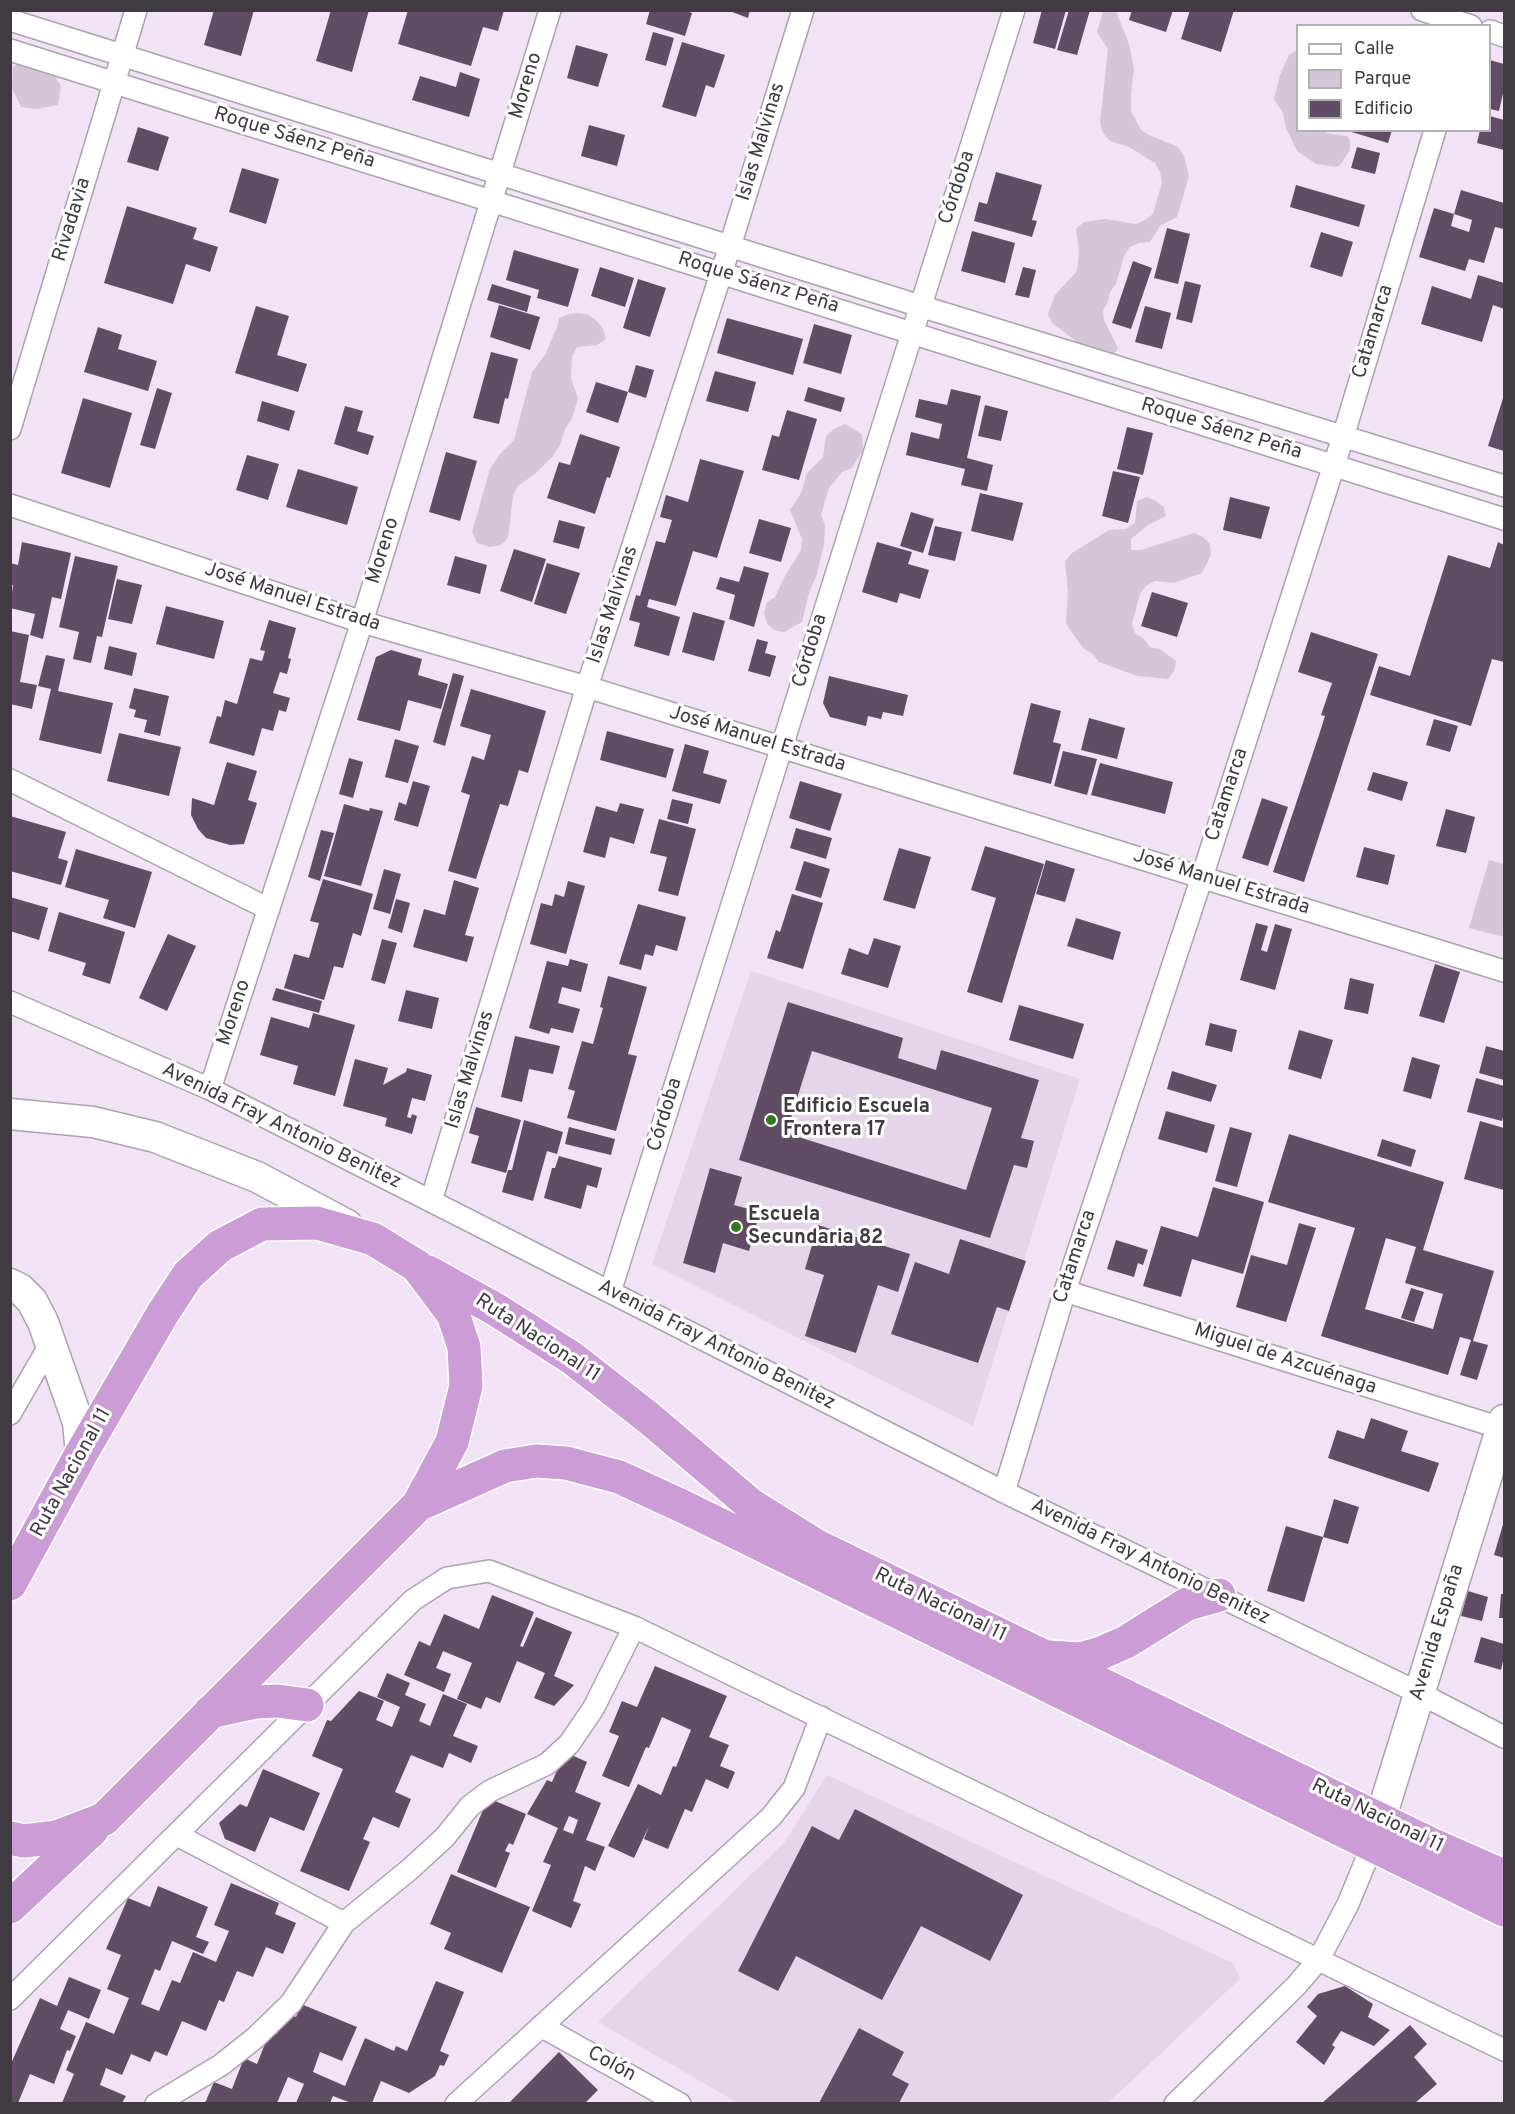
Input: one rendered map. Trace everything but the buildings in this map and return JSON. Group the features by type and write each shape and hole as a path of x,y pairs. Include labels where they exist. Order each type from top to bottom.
{"highway":[{"name":"Ruta Nacional 11","path":"10,1584 81,1454 188,1275 220,1246 262,1224 317,1223 373,1239 495,1309 572,1358 650,1419 752,1505 817,1546 1046,1657 1376,1833 1504,1910"},
{"name":"Ruta Nacional 11","path":"10,1838 24,1841 57,1837 104,1819 418,1505 452,1442 465,1386 464,1347 453,1314 417,1266"},
{"name":"Ruta Nacional 11","path":"418,1505 505,1466 536,1461 566,1463 619,1477 1376,1833 1504,1876"},
{"path":"1046,1657 1080,1659 1101,1653 1126,1642 1187,1604 1219,1595"},
{"path":"210,1712 256,1702 278,1701 307,1705"},
{"path":"10,1907 104,1819"}],"main road":[{"path":"10,1114 93,1122 155,1137 257,1177 373,1239"},
{"path":"10,1284 20,1289 32,1301 51,1343 78,1422 81,1454"},
{"name":"Avenida España","path":"1376,1833 1504,1426"}],"street":[{"name":"Rivadavia","path":"10,429 136,10"},
{"name":"Moreno","path":"210,1089 362,622 550,10"},
{"name":"Islas Malvinas","path":"431,1201 587,687 730,246 802,10"},
{"name":"Córdoba","path":"610,1292 1014,10"},
{"path":"1422,10 1469,21"},
{"name":"Roque Sáenz Peña","path":"10,20 920,306 1504,486"},
{"name":"Roque Sáenz Peña","path":"10,50 1504,519"},
{"name":"Catamarca","path":"1004,1492 1065,1291 1202,877 1334,465 1434,132"},
{"name":"José Manuel Estrada","path":"10,505 362,622 587,687 1504,971"},
{"path":"10,780 269,909"},
{"name":"Avenida Fray Antonio Benitez","path":"10,1002 210,1089 1004,1492 1219,1595 1504,1737"},
{"name":"Miguel de Azcuénaga","path":"1065,1291 1504,1426"},
{"path":"10,1414 51,1343"},
{"path":"10,1999 413,1600 447,1578 489,1571 634,1627 1504,2050"},
{"path":"156,2103 221,2066 255,2038 291,2003 344,1923 410,1870 445,1837 470,1806 489,1791 547,1764 569,1744 593,1708 634,1627"},
{"path":"456,2103 771,1818 794,1788 821,1717"},
{"path":"1175,2103 1296,1986 1319,1959 1348,1904 1376,1833"},
{"path":"177,1835 344,1923"},
{"name":"Colón","path":"541,2026 680,2103"}],"shaded area":[{"path":"751,971 1080,1079 973,1426 652,1264"},
{"path":"827,1775 1233,1963 1240,1979 1108,2103 738,2103 598,2022 784,1843"}],"green space":[{"path":"1103,11 1116,11 1129,44 1134,69 1131,111 1141,130 1178,147 1184,156 1189,176 1177,217 1160,226 1150,242 1130,247 1124,256 1116,284 1103,310 1104,320 1118,348 1113,356 1093,354 1052,323 1048,314 1055,295 1077,271 1079,250 1076,229 1084,222 1105,219 1136,224 1145,220 1153,214 1162,182 1155,163 1129,147 1110,141 1103,133 1100,123 1108,49 1097,32"},
{"path":"1296,51 1296,132 1325,132 1347,136 1350,140 1350,150 1337,167 1316,164 1297,151 1286,128 1283,113 1274,99 1280,75 1289,55"},
{"path":"30,59 49,67 61,86 58,105 37,109 21,107 12,88 13,67"},
{"path":"579,313 589,315 597,321 606,339 597,345 577,347 572,357 571,378 578,398 572,419 552,457 518,486 513,496 508,538 501,545 490,547 477,543 472,532 490,469 500,454 514,440 532,372 545,355 559,318"},
{"path":"845,424 862,434 863,450 852,468 842,472 829,488 821,515 825,525 824,544 802,622 784,632 774,630 767,624 764,613 767,602 775,597 801,550 802,539 790,510 801,493 807,473 823,457 826,436"},
{"path":"1147,497 1164,507 1166,516 1148,525 1131,539 1131,550 1141,550 1194,533 1203,537 1210,544 1211,555 1202,573 1174,583 1155,581 1146,586 1140,594 1132,624 1135,633 1150,647 1160,649 1176,661 1174,671 1168,679 1137,676 1099,662 1093,654 1084,649 1066,624 1068,592 1065,561 1072,553 1109,530 1126,529 1135,523 1137,501"},
{"path":"1489,860 1504,864 1504,937 1469,928"}],"place":[{"name":"Edificio Escuela Frontera 17","path":"771,1120"},
{"name":"Escuela Secundaria 82","path":"736,1227"}]}
